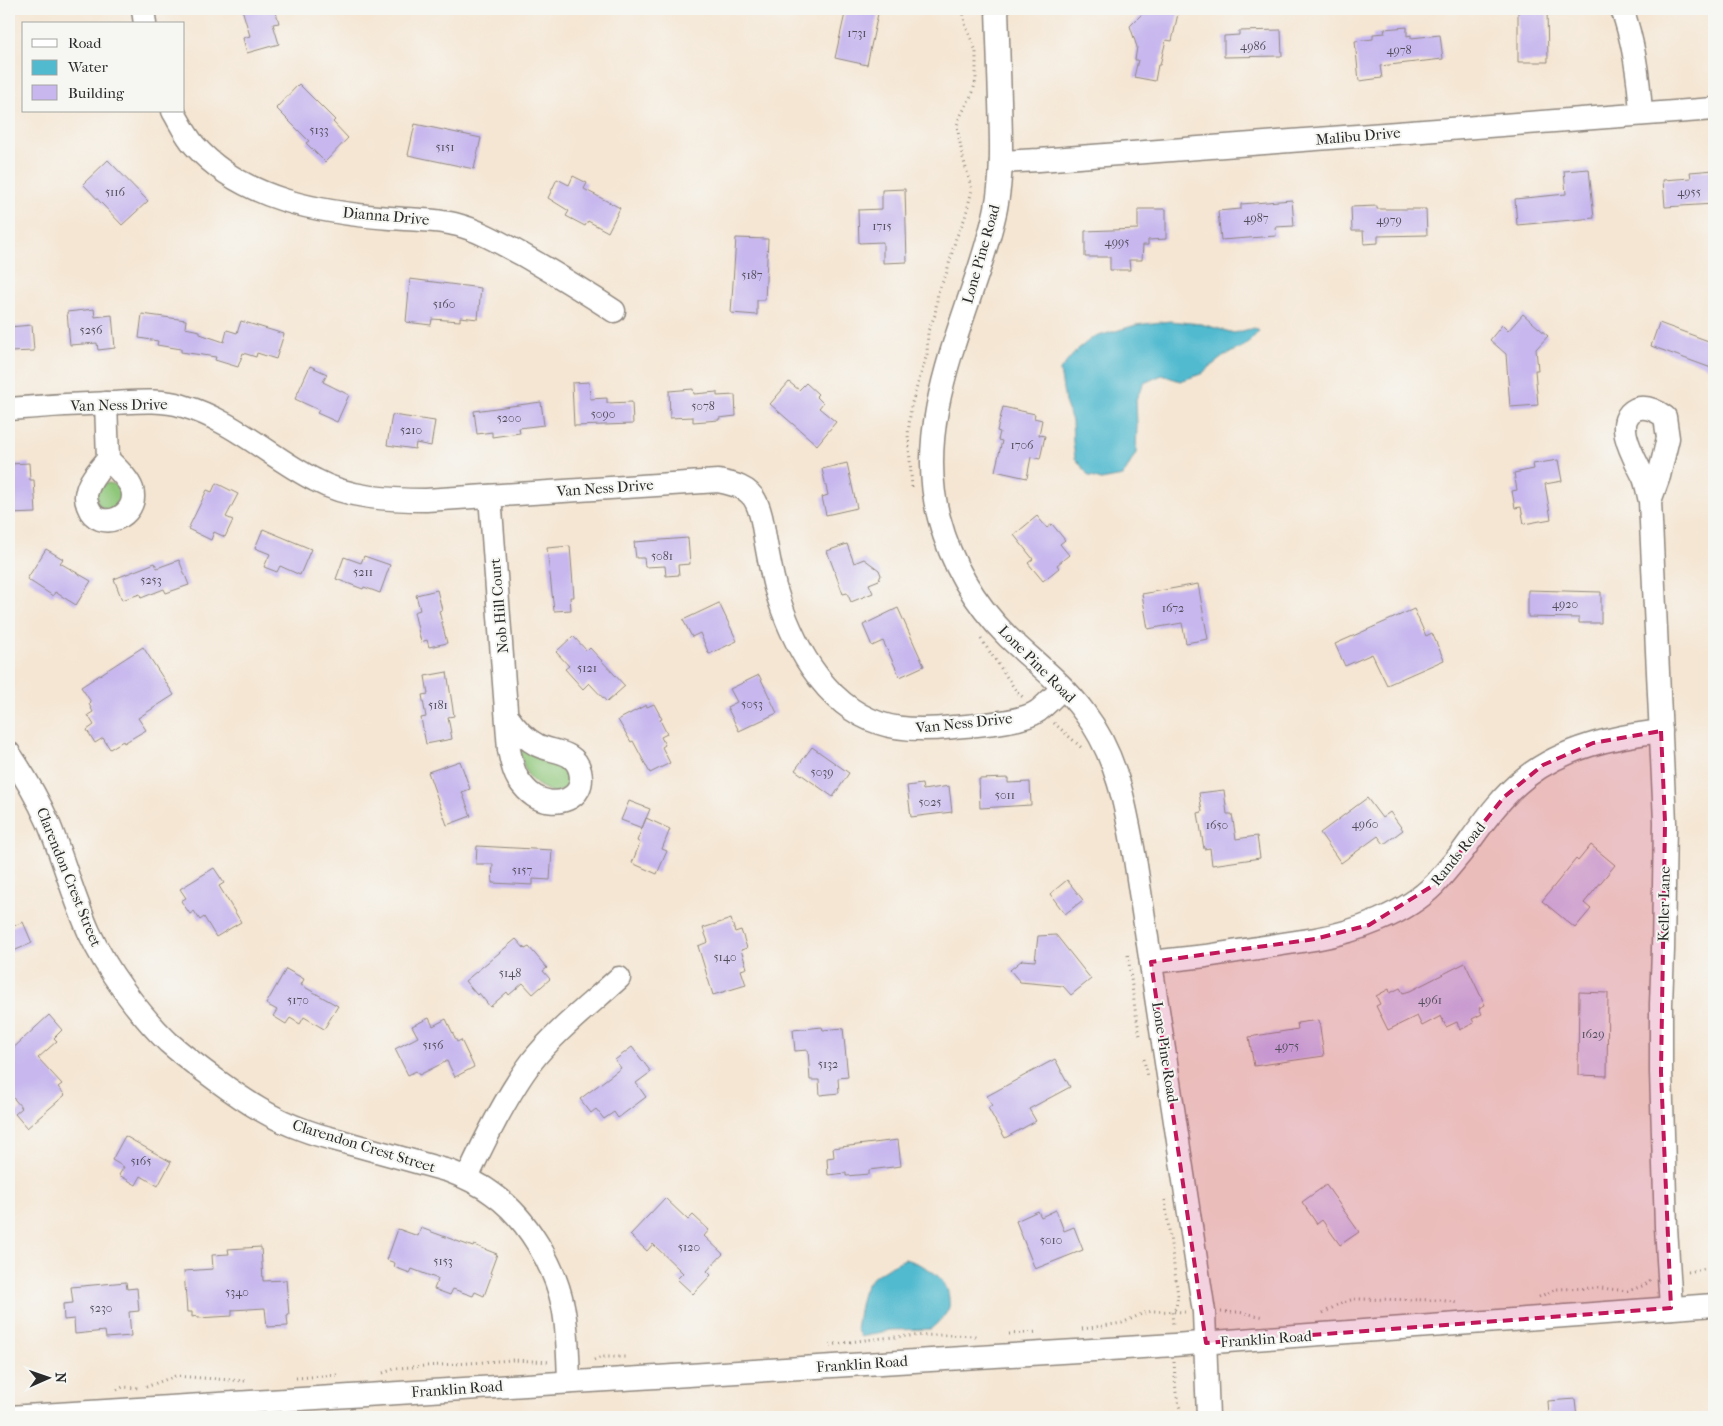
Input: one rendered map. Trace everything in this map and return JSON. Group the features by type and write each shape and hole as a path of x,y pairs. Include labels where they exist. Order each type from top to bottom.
{"street":[{"path":"143,9 145,22"},
{"name":"Lone Pine Road","path":"996,9 1001,162 1000,186 991,230 953,351 935,419 932,465 934,489 939,517 947,544 958,570 972,593 988,615 1008,637 1063,688 1085,712 1106,746 1118,775 1132,842 1204,1312 1208,1417"},
{"path":"1622,9 1636,58 1642,114"},
{"name":"Malibu Drive","path":"1001,162 1714,108"},
{"name":"Dianna Drive","path":"174,112 195,146 234,179 254,190 286,201 321,209 362,216 441,222 475,230 576,285 614,310"},
{"name":"Van Ness Drive","path":"9,409 139,402 181,405 202,412 238,430 316,481 343,491 384,498 407,500 490,496 718,481 734,484 747,490 756,502 775,586 786,619 799,646 814,670 833,694 864,717 879,723 906,729 982,724 1018,718 1038,711 1063,688"},
{"path":"106,403 108,459"},
{"name":"Nob Hill Court","path":"490,496 507,716"},
{"name":"Keller Lane","path":"1650,501 1665,822 1661,1072 1666,1227 1671,1308"},
{"name":"Rands Road","path":"1151,962 1200,957 1330,937 1368,924 1410,903 1434,885 1504,797 1526,776 1567,753 1593,743 1661,731"},
{"name":"Clarendon Crest Street","path":"9,753 25,776 48,824 97,949 124,990 154,1027 167,1040 230,1090 252,1106 277,1119 310,1132 449,1171 467,1178 495,1195 519,1219 536,1241 558,1286 563,1305 568,1344 568,1382"},
{"path":"467,1178 490,1131 533,1060 554,1037 620,978"},
{"name":"Franklin Road","path":"9,1417 149,1413 568,1382 1206,1343 1714,1305"}],"path":[{"path":"1059,726 1084,751"},
{"path":"1128,953 1141,1041"},
{"path":"1144,1056 1148,1084"},
{"path":"1164,1195 1178,1295 1176,1308 1172,1312"},
{"path":"1679,1274 1707,1268 1714,1269"},
{"path":"1533,1298 1556,1290 1600,1288 1628,1291 1645,1285 1652,1278"},
{"path":"1318,1314 1343,1302 1355,1299 1440,1300 1463,1304"},
{"path":"1080,1330 1122,1323 1153,1311 1180,1312"},
{"path":"1172,1312 1173,1320"},
{"path":"1230,1312 1274,1319"},
{"path":"1006,1335 1041,1332"},
{"path":"826,1345 911,1335 949,1334 981,1336"},
{"path":"587,1363 602,1358 631,1357"},
{"path":"374,1374 398,1368 513,1360 554,1362"},
{"path":"1174,1369 1176,1393 1182,1417"},
{"path":"114,1391 123,1387 149,1387 175,1376 254,1380"},
{"path":"294,1378 341,1376"}],"highlighted area":[{"path":"1661,731 1665,822 1661,1072 1671,1308 1206,1343 1151,962 1315,939 1369,925 1434,885 1504,797 1543,765 1593,743"}],"green space":[{"path":"108,483 116,485 120,489 122,503 108,511 98,505 97,491"},
{"path":"521,747 561,762 571,772 568,788 554,793 533,781 526,771 519,749"}],"water":[{"path":"1170,321 1201,324 1234,333 1254,328 1259,331 1246,345 1224,356 1201,374 1180,381 1162,375 1144,383 1136,399 1136,453 1123,476 1101,480 1089,476 1075,458 1072,421 1065,402 1060,370 1077,350 1092,338 1136,325"},
{"path":"905,1259 927,1268 940,1278 948,1291 948,1310 942,1319 931,1329 890,1330 861,1337 856,1329 863,1292 871,1279 890,1266"}],"building":[{"path":"242,9 275,9 279,23 273,24 279,44 247,53 243,38 250,36"},
{"path":"846,9 879,9 867,65 835,58"},
{"path":"1147,9 1179,9 1172,41 1166,40 1155,81 1134,77 1138,60 1135,60 1137,47 1130,26"},
{"path":"1518,9 1547,9 1548,62 1518,62"},
{"path":"1407,27 1407,36 1411,35 1411,38 1440,35 1443,59 1380,66 1382,78 1359,81 1355,41 1373,39 1373,34 1385,33 1384,29"},
{"path":"1281,30 1282,56 1224,57 1224,36 1239,35 1239,31"},
{"path":"299,84 335,120 333,122 348,138 325,162 306,143 309,141 276,108"},
{"path":"415,124 481,138 474,169 408,155"},
{"path":"108,160 148,201 122,225 83,184"},
{"path":"1589,169 1594,218 1517,225 1515,199 1566,194 1564,171"},
{"path":"1714,170 1714,204 1665,207 1663,180 1691,178 1690,172"},
{"path":"573,176 587,183 584,189 620,208 608,232 588,221 585,226 566,216 569,211 548,198 557,179 569,185"},
{"path":"905,189 907,262 883,263 883,242 859,243 858,210 882,209 882,190"},
{"path":"1292,200 1294,226 1275,227 1276,236 1221,240 1218,211 1241,209 1241,204"},
{"path":"1377,206 1377,209 1426,209 1427,235 1378,236 1378,243 1364,244 1363,231 1352,231 1351,207"},
{"path":"1138,209 1166,209 1166,239 1148,240 1148,245 1143,245 1142,260 1129,260 1130,270 1110,270 1110,257 1085,257 1085,231 1138,229"},
{"path":"736,238 768,239 765,300 757,300 757,315 731,313"},
{"path":"410,279 481,288 478,319 460,317 460,321 432,319 431,325 406,322"},
{"path":"94,309 95,317 112,315 115,348 98,350 97,343 70,345 67,312"},
{"path":"142,314 186,320 185,328 200,331 200,334 224,342 227,330 237,333 241,321 284,334 276,359 257,353 256,357 243,353 238,367 215,360 216,357 181,352 181,349 157,345 158,341 139,338"},
{"path":"1523,314 1548,336 1536,349 1538,370 1535,370 1538,405 1510,407 1506,354 1490,340 1502,325 1508,331"},
{"path":"1659,323 1714,343 1714,369 1651,346"},
{"path":"32,325 34,351 9,352 9,327"},
{"path":"310,366 327,374 323,382 349,395 337,422 317,413 319,410 295,399"},
{"path":"589,382 590,399 607,398 607,403 632,402 633,424 574,426 572,383"},
{"path":"789,382 799,390 806,383 818,394 816,396 823,403 819,408 836,422 817,445 770,404"},
{"path":"693,389 694,394 717,392 717,396 735,395 736,416 719,418 719,420 693,422 693,417 670,418 669,391"},
{"path":"541,402 544,425 519,428 520,433 492,437 492,432 477,434 474,411"},
{"path":"1003,407 1035,414 1034,418 1042,420 1039,435 1045,436 1040,459 1031,457 1027,478 995,471 1002,441 998,440 1000,432 997,431"},
{"path":"392,415 435,421 431,446 416,443 415,449 387,445"},
{"path":"1558,460 1562,481 1545,484 1551,519 1524,524 1521,507 1515,508 1512,491 1517,490 1514,473 1534,469 1533,464"},
{"path":"29,463 30,480 34,480 36,513 9,514 9,464"},
{"path":"847,463 857,508 826,515 822,497 828,495 822,469"},
{"path":"216,483 238,494 226,517 233,520 225,537 214,532 211,540 188,529 207,490 212,492"},
{"path":"1037,516 1047,528 1052,524 1065,540 1060,544 1069,555 1057,565 1059,568 1043,581 1028,563 1033,559 1014,535"},
{"path":"263,529 311,549 300,575 280,566 277,572 264,567 270,554 255,548"},
{"path":"688,538 690,564 678,565 679,575 666,576 665,566 645,567 644,558 636,558 634,542"},
{"path":"847,544 854,563 864,559 879,570 881,575 879,580 869,584 873,593 851,602 847,593 843,594 827,551"},
{"path":"570,546 574,597 570,597 571,610 554,611 547,548"},
{"path":"46,549 63,559 60,563 91,581 76,605 55,592 53,596 27,579"},
{"path":"364,556 390,565 380,593 336,579 344,557 361,563"},
{"path":"179,560 189,585 166,593 164,589 141,598 140,594 122,600 114,579 155,563 157,568"},
{"path":"1198,584 1208,639 1186,643 1182,623 1148,629 1142,594"},
{"path":"437,590 442,610 439,611 447,643 429,647 427,640 421,642 414,612 420,610 416,595"},
{"path":"1528,590 1601,592 1601,623 1579,623 1579,618 1528,617"},
{"path":"719,603 737,641 709,654 700,633 692,637 683,620"},
{"path":"898,608 924,666 900,677 883,641 872,646 863,625"},
{"path":"1414,609 1426,636 1432,633 1444,660 1387,685 1372,654 1345,666 1335,644"},
{"path":"573,636 587,651 590,648 625,686 607,702 589,683 583,689 565,669 569,666 556,652"},
{"path":"143,647 174,695 138,718 146,730 110,749 103,738 95,743 87,730 94,725 88,715 93,712 89,704 91,702 81,687"},
{"path":"447,672 454,716 448,717 452,739 426,744 421,718 426,717 422,695 428,694 425,676"},
{"path":"759,675 777,713 739,731 727,707 737,702 730,689"},
{"path":"654,704 667,734 661,737 665,745 662,747 670,763 650,773 633,741 631,742 618,720 646,705 647,707"},
{"path":"812,747 849,773 833,797 795,770"},
{"path":"460,761 470,789 462,792 471,816 447,825 428,772"},
{"path":"1008,778 1008,783 1030,782 1031,805 980,808 979,779"},
{"path":"922,784 923,790 949,786 952,812 911,817 907,786"},
{"path":"1224,790 1227,814 1232,814 1236,839 1257,836 1260,858 1212,865 1210,848 1204,849 1198,813 1202,812 1199,793"},
{"path":"1367,798 1382,818 1390,812 1403,830 1384,844 1378,836 1341,863 1320,833"},
{"path":"629,801 650,809 642,828 621,820"},
{"path":"646,818 670,829 662,849 667,851 657,874 632,863 640,843 637,841"},
{"path":"1591,845 1615,865 1584,903 1591,909 1575,928 1542,901 1576,859 1578,861"},
{"path":"477,846 552,850 550,880 533,879 533,885 492,883 493,864 476,864"},
{"path":"214,868 224,883 219,886 241,922 216,937 204,917 200,920 194,911 190,914 181,901 186,898 180,889"},
{"path":"1067,880 1083,900 1065,914 1050,894"},
{"path":"731,919 735,932 741,930 747,948 741,950 747,968 741,970 746,985 713,995 698,946 708,942 703,928"},
{"path":"23,922 32,943 9,953 9,928"},
{"path":"1056,935 1091,979 1071,995 1063,986 1020,982 1010,970 1022,960 1035,961 1038,936"},
{"path":"516,939 525,949 529,947 547,968 543,971 550,979 533,994 523,983 509,995 507,992 490,1007 479,993 477,995 465,981"},
{"path":"1465,963 1485,1005 1479,1008 1482,1014 1472,1019 1474,1023 1460,1030 1457,1022 1446,1027 1441,1016 1422,1026 1417,1016 1388,1030 1376,1006 1380,1004 1376,996 1389,989 1390,993 1400,988 1403,993 1410,991"},
{"path":"286,969 304,979 301,985 338,1006 324,1029 304,1017 300,1024 290,1018 286,1024 273,1016 277,1010 266,1004"},
{"path":"1579,992 1608,993 1607,1076 1578,1075"},
{"path":"49,1015 62,1030 54,1038 57,1041 38,1058 62,1084 58,1087 65,1095 27,1128 15,1114 22,1108 9,1093 9,1052"},
{"path":"429,1018 433,1026 446,1019 457,1042 461,1040 474,1067 455,1077 447,1061 419,1075 416,1071 408,1075 395,1049 418,1037 412,1026"},
{"path":"1319,1020 1324,1056 1254,1066 1249,1037 1298,1029 1297,1023"},
{"path":"822,1027 823,1030 843,1028 848,1077 838,1078 839,1093 820,1095 819,1080 810,1080 808,1050 795,1051 793,1030"},
{"path":"632,1047 651,1072 636,1083 646,1097 618,1118 614,1112 604,1119 596,1109 591,1113 580,1099 621,1068 615,1060"},
{"path":"1055,1059 1070,1087 1029,1109 1036,1121 1005,1138 988,1108 992,1105 987,1096"},
{"path":"125,1136 171,1162 158,1186 141,1176 136,1185 119,1175 124,1167 112,1160"},
{"path":"898,1140 901,1166 869,1170 869,1174 846,1176 846,1173 828,1175 827,1158 834,1157 833,1148"},
{"path":"1326,1185 1359,1232 1340,1245 1322,1220 1317,1224 1302,1202"},
{"path":"665,1198 688,1220 693,1215 709,1230 704,1236 723,1254 707,1271 711,1275 693,1294 677,1279 683,1273 653,1244 647,1251 630,1235"},
{"path":"1056,1210 1064,1231 1074,1227 1083,1250 1035,1269 1016,1221 1038,1211 1041,1217"},
{"path":"421,1228 497,1254 484,1296 475,1292 473,1296 453,1289 450,1295 434,1289 438,1279 412,1269 410,1273 394,1267 395,1263 387,1260 398,1229 418,1236"},
{"path":"261,1247 263,1281 286,1280 288,1326 267,1327 265,1308 232,1310 232,1316 198,1318 197,1316 192,1317 192,1312 187,1312 184,1271 213,1269 212,1255 229,1254 228,1249"},
{"path":"126,1282 127,1289 137,1288 139,1311 129,1312 131,1336 106,1338 105,1331 75,1334 74,1319 64,1320 63,1304 73,1303 71,1287"},
{"path":"1575,1399 1577,1417 1549,1417 1548,1401"}]}
